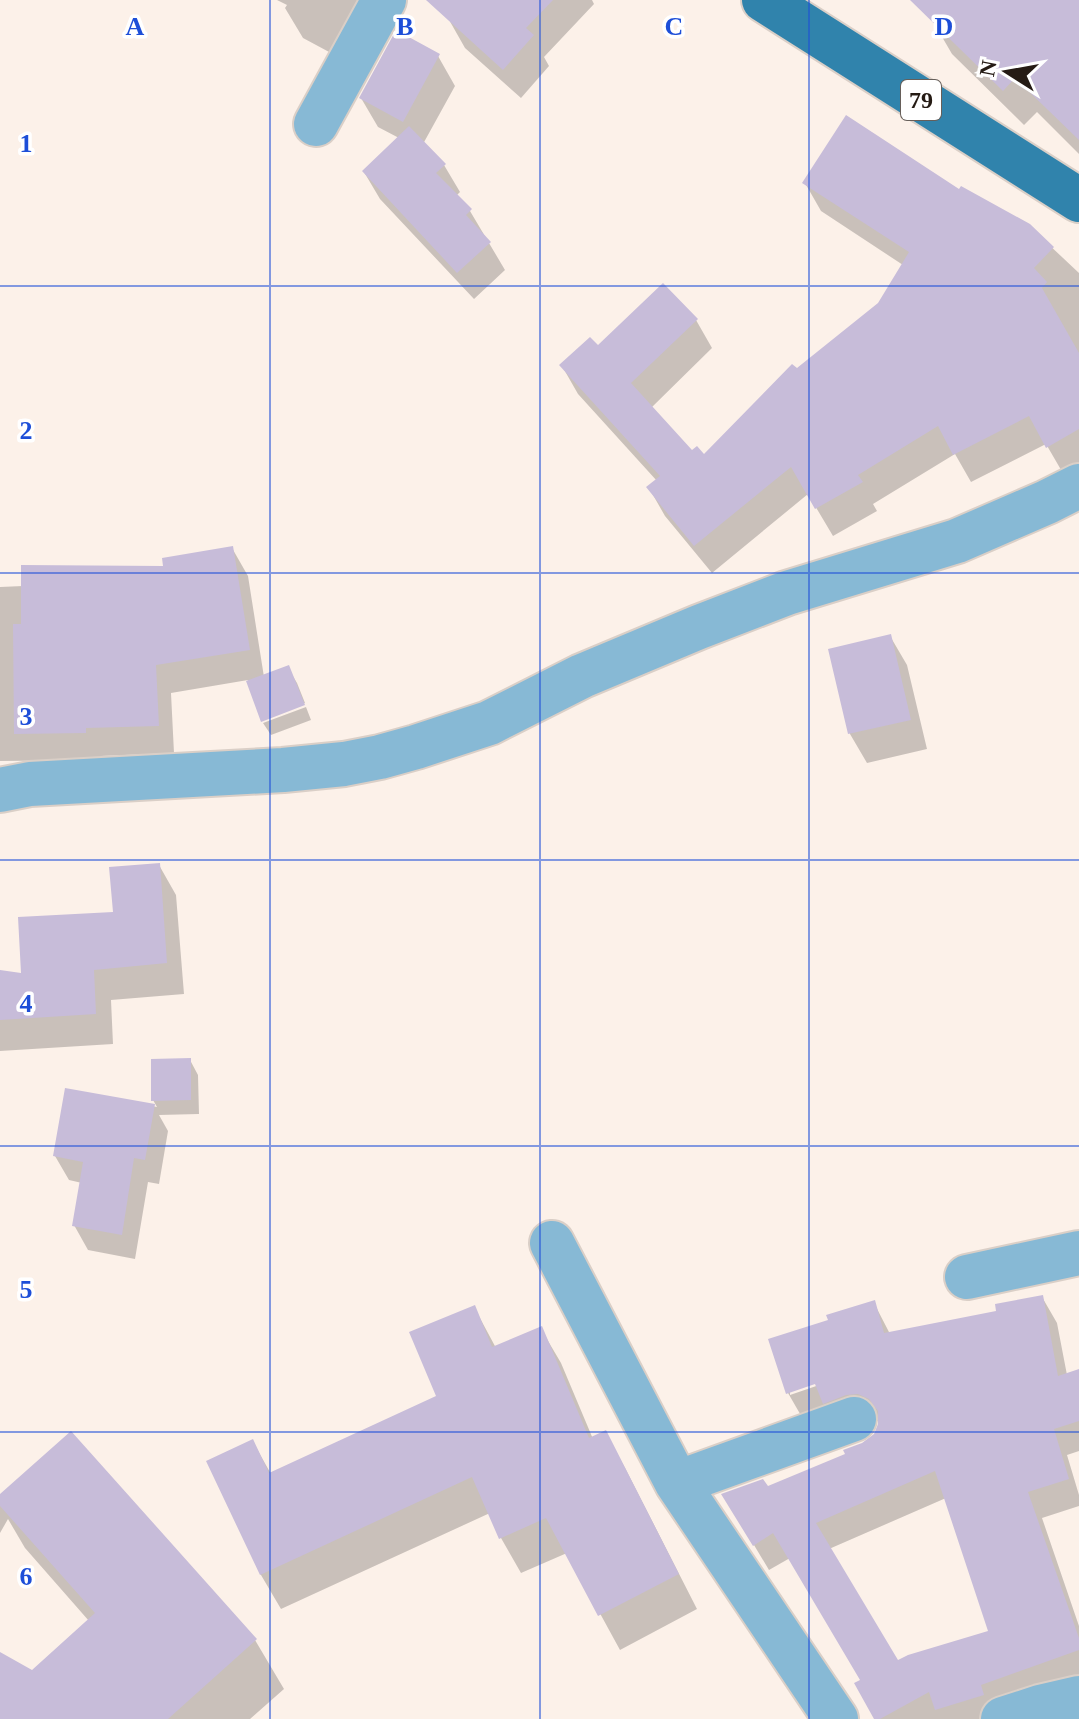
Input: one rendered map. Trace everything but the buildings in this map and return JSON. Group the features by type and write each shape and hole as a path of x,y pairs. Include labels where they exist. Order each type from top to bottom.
{"main road":[{"name":"79","path":"764,0 1079,200"}],"street":[{"path":"316,124 384,0"},
{"path":"0,790 30,784 344,764 416,747 489,723 582,676 687,631 787,593 957,541 1079,486"},
{"path":"552,1243 677,1483 836,1719"},
{"path":"967,1277 1079,1253"},
{"path":"677,1483 854,1419"},
{"path":"1003,1719 1079,1698"}]}
